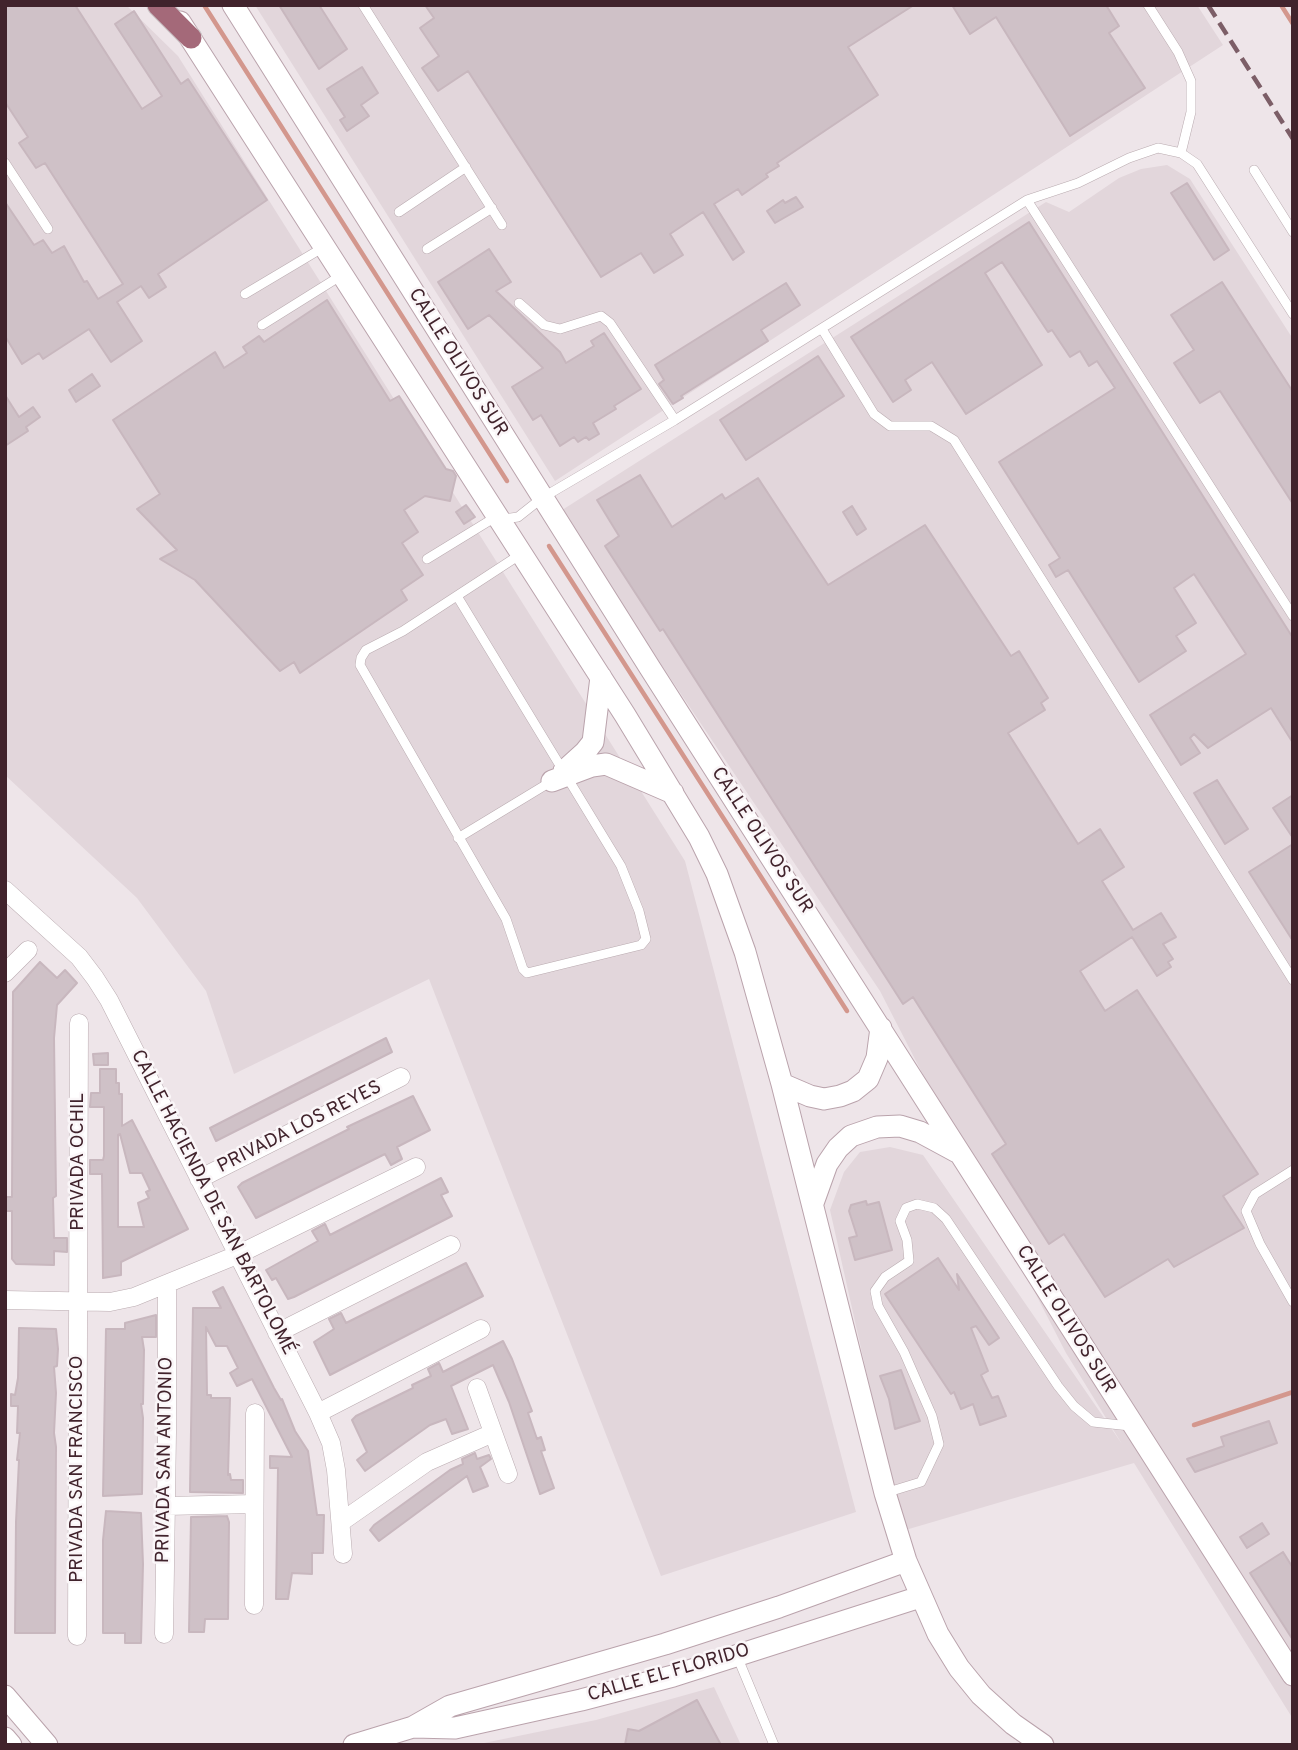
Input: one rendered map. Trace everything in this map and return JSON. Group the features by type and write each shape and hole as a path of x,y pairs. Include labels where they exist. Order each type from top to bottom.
{"main road":[{"path":"158,5 191,38"},
{"path":"169,5 601,677 699,837 732,911 782,1084 885,1493 906,1561 938,1634 959,1668 981,1695 1013,1724 1043,1745"},
{"name":"CALLE OLIVOS SUR","path":"233,5 542,498 1293,1675"},
{"path":"560,776 593,742 601,677"},
{"path":"593,742 606,764"},
{"path":"560,776 606,764 673,793"},
{"path":"782,1084 824,1099 853,1091 868,1079 877,1058 881,1028"},
{"path":"813,1203 827,1164 838,1148 851,1136 877,1127 900,1126 920,1132 959,1153"},
{"name":"CALLE EL FLORIDO","path":"354,1745 413,1727 450,1706 665,1644 779,1607 906,1561"},
{"name":"CALLE EL FLORIDO","path":"413,1727 456,1732 581,1700 737,1656 920,1597"},
{"path":"5,1696 47,1745"},
{"path":"5,1738 11,1745"}],"street":[{"name":"CALLE HACIENDA DE SAN BARTOLOMÉ","path":"5,890 61,939 95,978 318,1413 334,1455 343,1555"},
{"path":"5,973 28,950"},
{"name":"PRIVADA OCHIL","path":"79,1023 79,1301"},
{"name":"PRIVADA LOS REYES","path":"199,1179 401,1077"},
{"path":"5,1300 110,1302 134,1297 167,1286 237,1255 416,1167"},
{"path":"277,1333 451,1245"},
{"name":"PRIVADA SAN ANTONIO","path":"164,1634 167,1286"},
{"name":"PRIVADA SAN FRANCISCO","path":"77,1636 79,1301"},
{"path":"318,1413 481,1329"},
{"path":"477,1388 508,1474"},
{"path":"254,1605 255,1413"},
{"path":"341,1522 427,1462 493,1433"},
{"path":"166,1506 254,1504"}],"lane":[{"path":"363,5 502,225"},
{"path":"1148,5 1178,52 1191,81 1191,111 1181,153"},
{"path":"427,559 489,521 518,517 542,498 676,420 1027,200 1078,183 1129,158 1158,148 1181,153 1197,164 1293,314"},
{"path":"5,163 48,229"},
{"path":"399,212 466,167"},
{"path":"1254,170 1293,232"},
{"path":"1027,200 1293,616"},
{"path":"427,249 492,208"},
{"path":"245,294 324,247"},
{"path":"262,325 342,275"},
{"path":"519,303 544,326 560,329 601,316 610,323 676,420"},
{"path":"822,328 874,414 890,426 931,426 954,440 1293,980"},
{"path":"457,596 560,776 621,866 631,888 646,939 641,945 527,973 523,969 506,919 360,665 366,650 403,631 457,596 522,554"},
{"path":"458,838 560,776"},
{"path":"1293,1170 1255,1194 1246,1211 1260,1244 1293,1302"},
{"path":"885,1493 921,1482 939,1444 932,1416 904,1352 878,1306 875,1291 885,1277 909,1261 908,1240 900,1221 906,1208 917,1204 934,1208 946,1219 1074,1406 1093,1422 1132,1426"},
{"path":"737,1656 774,1745"},
{"path":"450,1706 456,1732"}],"shaded area":[{"path":"5,5 126,5 178,56 685,861 856,1512 661,1576 429,979 234,1074 206,991 137,898 5,775"},
{"path":"255,5 1197,5 1223,45 555,481"},
{"path":"1167,165 1190,179 1293,339 1293,1719 1134,1463 902,1531 830,1210 844,1172 860,1152 890,1147 923,1155 1122,1444 1066,1353 880,991 559,512 1046,202 1069,212 1119,178 1141,169"},
{"path":"714,1687 741,1745 484,1743 596,1720"}],"building":[{"path":"5,5 75,5 142,109 162,96 115,24 134,11 181,84 188,79 267,200 158,274 166,287 149,298 141,286 117,302 142,341 111,362 89,329 43,359 39,353 22,364 5,336 5,202 34,245 43,240 52,253 64,246 84,282 87,281 98,299 123,284 45,163 36,168 19,143 28,137 5,102"},
{"path":"279,5 319,5 347,49 319,69"},
{"path":"425,5 914,5 848,47 878,95 777,163 779,166 766,174 768,177 742,195 738,189 714,204 744,252 733,260 703,212 670,234 683,255 654,273 641,253 601,277 468,71 438,91 422,68 439,56 420,28 434,18"},
{"path":"952,5 1106,5 1119,26 1109,33 1145,88 1070,136 996,17 970,34"},
{"path":"362,67 378,93 361,105 369,116 347,131 340,120 345,117 327,89"},
{"path":"1187,183 1229,250 1214,260 1171,193"},
{"path":"796,197 803,207 775,223 767,211 783,200 785,203"},
{"path":"1029,222 1293,638 1293,743 1271,708 1208,748 1194,734 1190,738 1200,753 1181,765 1150,715 1246,654 1194,574 1174,588 1196,623 1176,636 1186,651 1139,682 1068,570 1056,577 1049,565 1060,558 999,462 1115,388 1097,361 1089,366 1080,351 1070,357 1052,330 1048,332 1002,262 985,273 1042,365 966,414 932,362 905,380 911,390 893,402 851,337"},
{"path":"489,249 511,282 496,291 560,352 566,363 594,346 591,341 604,333 641,389 593,423 599,434 589,440 586,437 578,442 574,437 560,446 541,415 533,420 512,387 543,368 489,315 468,329 438,282"},
{"path":"1222,282 1293,392 1293,504 1220,391 1200,403 1174,363 1194,350 1171,315"},
{"path":"786,283 800,305 761,330 768,341 681,396 683,398 673,404 659,384 664,380 655,365"},
{"path":"327,300 390,401 399,396 446,469 453,471 456,476 450,501 425,496 404,510 418,532 402,543 423,575 401,590 407,600 300,673 294,662 280,671 195,580 160,559 177,550 137,509 160,494 113,420 215,352 224,368 247,353 243,347 259,336 264,342"},
{"path":"818,356 844,396 746,460 720,420"},
{"path":"92,374 100,386 76,402 69,390"},
{"path":"5,395 19,417 33,407 40,417 26,427 28,431 5,446"},
{"path":"640,475 672,527 722,494 725,499 758,478 828,585 925,525 1011,656 1019,651 1048,698 1041,703 1045,710 1008,733 1078,844 1100,829 1124,867 1102,881 1133,930 1161,913 1176,937 1163,944 1173,959 1168,962 1171,967 1157,976 1132,937 1080,971 1105,1011 1137,990 1258,1174 1223,1196 1244,1228 1174,1267 1168,1259 1105,1297 1064,1234 1049,1244 992,1154 1006,1144 913,997 903,1004 663,629 660,631 605,546 619,536 597,500"},
{"path":"466,505 475,517 464,524 456,512"},
{"path":"852,506 866,529 857,535 843,512"},
{"path":"1217,780 1248,829 1225,844 1194,793"},
{"path":"1293,795 1293,838 1273,808"},
{"path":"1293,844 1293,941 1249,872"},
{"path":"40,962 57,978 65,970 77,983 57,1005 54,1038 54,1238 67,1238 67,1252 54,1251 54,1265 16,1264 12,1259 12,1211 5,1211 5,1197 12,1197 13,992"},
{"path":"386,1038 392,1052 216,1141 210,1128"},
{"path":"108,1053 108,1065 94,1065 93,1054"},
{"path":"100,1069 116,1069 116,1083 119,1083 119,1094 122,1094 122,1126 132,1120 188,1229 121,1262 121,1275 103,1278 102,1174 90,1174 90,1160 103,1160 104,1156 104,1107 90,1107 91,1093 100,1093","holes":["120,1134 130,1173 142,1173 150,1190 146,1192 149,1198 138,1203 144,1227 118,1227"]},
{"path":"413,1096 430,1130 397,1147 402,1159 391,1165 385,1154 256,1218 238,1187 242,1183 349,1129 347,1127"},
{"path":"441,1178 448,1192 441,1195 452,1216 288,1299 276,1278 272,1280 266,1270 318,1241 312,1231 325,1224 330,1235"},
{"path":"866,1201 867,1205 879,1202 892,1250 855,1260 849,1238 857,1236 849,1211 851,1205"},
{"path":"938,1258 959,1290 957,1274 999,1338 989,1345 976,1326 971,1328 988,1371 981,1375 992,1398 998,1396 1006,1416 980,1425 973,1404 961,1409 954,1392 951,1394 885,1294"},
{"path":"466,1263 483,1296 330,1375 314,1342 334,1329 329,1319 341,1313 346,1323"},
{"path":"223,1287 282,1399 295,1431 308,1451 317,1515 324,1515 323,1553 312,1553 312,1574 292,1573 288,1599 276,1599 278,1468 270,1468 270,1456 292,1457 252,1379 237,1386 230,1373 238,1368 227,1346 216,1346 206,1327 207,1395 211,1395 211,1398 230,1398 228,1475 230,1474 231,1480 243,1480 243,1493 190,1492 193,1308 221,1308 213,1292"},
{"path":"156,1315 156,1337 142,1337 142,1494 103,1496 106,1329 125,1329 125,1323"},
{"path":"19,1328 56,1329 55,1633 15,1633 17,1460 20,1433 17,1433 18,1406 11,1406 11,1394 15,1395 18,1378"},
{"path":"503,1341 532,1411 528,1413 537,1439 541,1437 545,1450 541,1451 554,1488 540,1494 509,1402 493,1365 451,1386 468,1429 452,1434 446,1419 430,1425 365,1471 357,1460 367,1452 352,1420 356,1416 413,1388 412,1385 431,1376 428,1369 439,1363 443,1372"},
{"path":"901,1370 920,1421 895,1429 889,1399 880,1376"},
{"path":"1269,1421 1277,1443 1195,1472 1187,1459 1224,1446 1221,1437"},
{"path":"475,1453 477,1459 489,1455 491,1459 480,1467 488,1486 473,1492 467,1476 379,1541 370,1530 374,1525 450,1470 463,1464 462,1459"},
{"path":"106,1511 141,1513 141,1643 125,1643 125,1633 103,1633 103,1540"},
{"path":"227,1516 228,1619 205,1619 204,1632 189,1632 191,1517"},
{"path":"1262,1523 1269,1534 1247,1548 1240,1537"},
{"path":"1283,1552 1293,1568 1293,1640 1250,1573"},
{"path":"697,1700 721,1745 625,1745 628,1729 639,1731"}],"waterway":[{"path":"204,5 507,481"},
{"path":"1281,5 1293,24"},
{"path":"549,546 847,1011"},
{"path":"1194,1425 1293,1392"}],"railway":[{"path":"1208,5 1293,139"}]}
